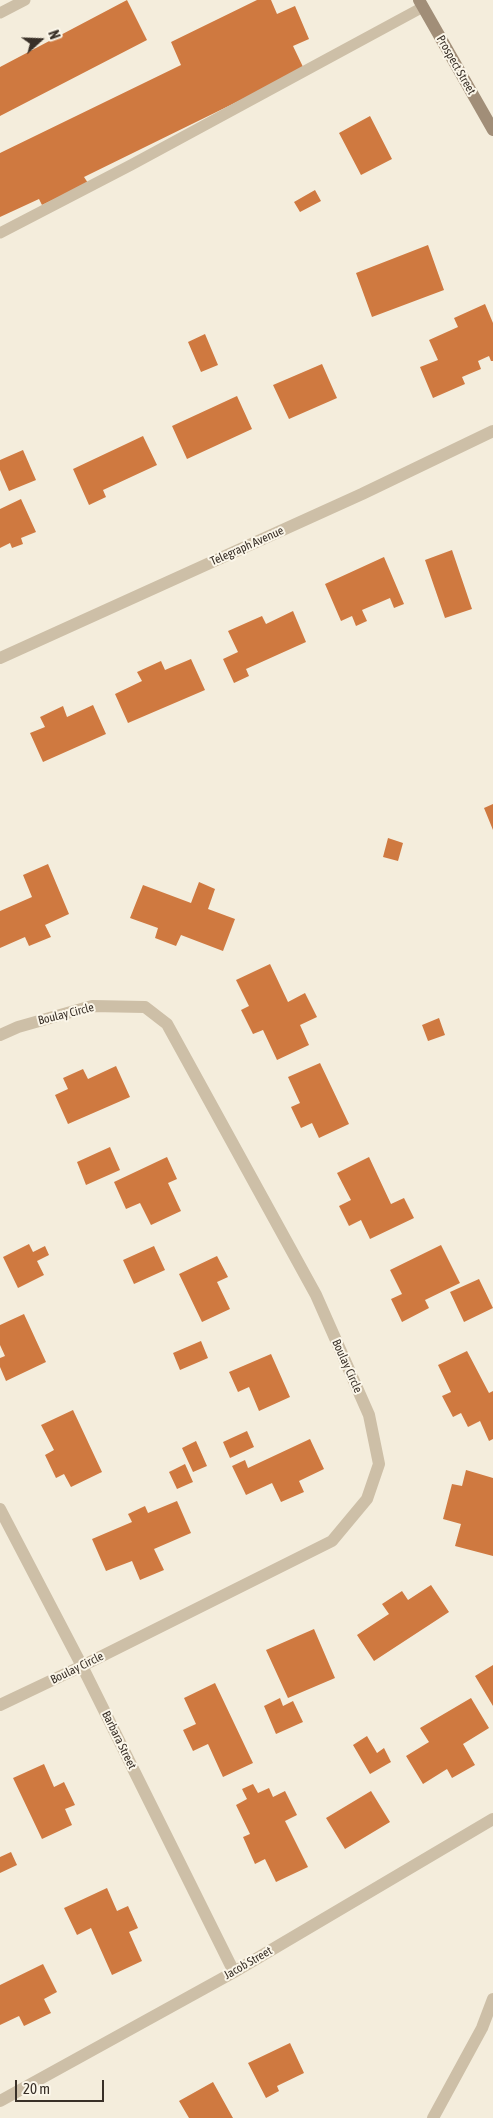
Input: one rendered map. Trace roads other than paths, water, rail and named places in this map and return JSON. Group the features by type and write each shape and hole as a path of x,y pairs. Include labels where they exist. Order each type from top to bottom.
{"main road":[{"name":"Prospect Street","path":"421,4 493,130"}],"street":[{"name":"Telegraph Avenue","path":"0,658 362,494 493,431"},
{"name":"Boulay Circle","path":"0,1035 18,1027 92,1006 145,1007 166,1024 316,1295 369,1415 379,1464 367,1499 332,1540 82,1666 0,1705"},
{"name":"Barbara Street","path":"0,1509 82,1666 234,1972"},
{"name":"Jacob Street","path":"0,2101 234,1972 493,1819"},
{"path":"433,2118 482,2028 493,1999"}],"lane":[{"path":"0,13 25,0"},
{"path":"0,233 131,165 421,4"}]}
